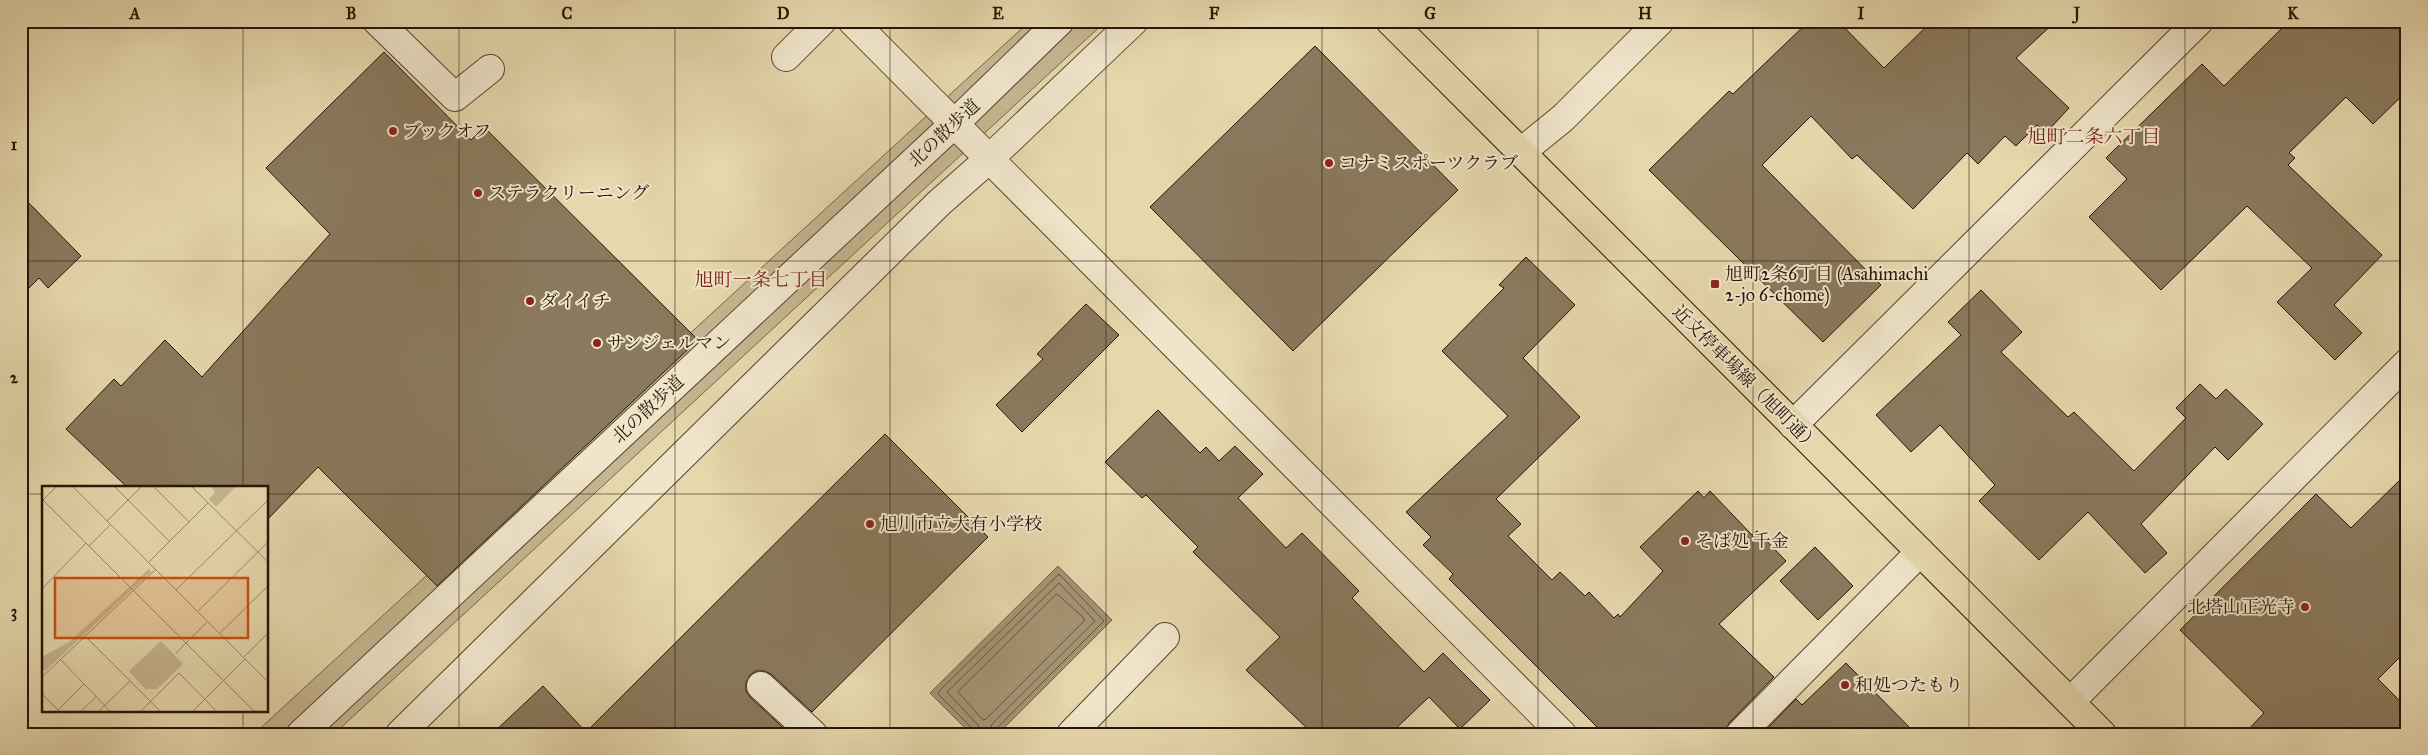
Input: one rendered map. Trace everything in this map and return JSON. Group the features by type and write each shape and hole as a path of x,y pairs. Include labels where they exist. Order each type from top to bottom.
{"main road":[{"name":"近文停車場線（旭町通）","path":"1390,21 2102,734"}],"street":[{"path":"377,21 456,97 490,69"},
{"path":"786,57 822,21"},
{"path":"852,21 1562,734"},
{"name":"北の散歩道","path":"301,734 955,123 1060,21"},
{"path":"400,734 939,203 1134,21"},
{"path":"1521,152 1564,118 1660,21"},
{"path":"1793,425 2199,21"},
{"path":"2070,702 2407,363"},
{"path":"1740,734 1920,552"},
{"path":"1071,734 1165,637"},
{"path":"761,686 814,734"}],"shaded area":[{"path":"1030,21 1106,21 334,734 254,734"}],"water":[{"path":"1058,566 1112,620 998,734 971,734 930,693"}],"building":[{"path":"1809,21 1838,21 1884,68 1932,21 2056,21 2016,58 2069,108 2046,133 2037,125 2016,146 2005,136 1978,164 1967,153 1913,209 1857,155 1852,159 1811,116 1762,165 1881,285 1823,342 1649,170 1729,91 1733,94"},
{"path":"2289,21 2407,21 2407,91 2373,124 2346,97 2289,153 2295,158 2288,165 2382,255 2334,305 2362,333 2335,360 2277,302 2312,268 2247,206 2161,290 2089,217 2127,179 2106,158 2202,64 2224,86"},
{"path":"1315,46 1458,190 1293,351 1150,207"},
{"path":"384,52 471,140 484,127 698,340 437,586 318,467 269,518 269,486 126,486 66,429 114,379 121,386 165,340 202,377 330,234 266,168"},
{"path":"21,195 81,256 48,288 39,278 21,296"},
{"path":"1526,257 1575,305 1523,358 1580,417 1496,499 1521,524 1508,536 1552,580 1560,572 1585,596 1589,592 1614,618 1618,614 1620,617 1663,571 1640,547 1698,491 1704,498 1710,491 1752,535 1757,531 1786,561 1719,624 1774,677 1729,723 1725,734 1604,734 1449,579 1453,574 1423,545 1431,537 1406,512 1508,416 1442,351 1504,288 1499,285"},
{"path":"1981,290 2022,332 2001,352 2068,417 2074,412 2134,471 2186,418 2176,408 2200,384 2216,399 2226,389 2263,424 2228,460 2215,447 2141,524 2167,553 2145,573 2088,512 2039,560 1979,501 1995,485 1940,425 1911,452 1876,415 1961,335 1948,322"},
{"path":"1086,304 1119,335 1022,432 996,405 1043,359 1037,354"},
{"path":"1158,410 1200,453 1206,447 1219,461 1235,446 1263,474 1238,498 1286,548 1302,533 1359,591 1352,598 1424,672 1443,653 1490,700 1460,729 1429,697 1390,734 1313,734 1246,670 1280,637 1193,552 1198,547 1146,495 1142,498 1105,462"},
{"path":"885,434 988,537 812,712 771,674 764,671 756,671 750,675 746,683 746,691 750,697 790,734 492,734 543,686 586,732"},
{"name":"北塔山正光寺","path":"2407,473 2407,650 2378,679 2407,708 2407,734 2244,734 2264,713 2180,630 2316,494 2351,528"},
{"path":"1815,547 1853,586 1818,620 1780,581"},
{"name":"和処つたもり","path":"1846,663 1916,734 1762,734 1796,699 1802,705"}],"place":[{"name":"ブックオフ","path":"393,131"},
{"name":"コナミスポーツクラブ","path":"1329,163"},
{"name":"ステラクリーニング","path":"478,193"},
{"name":"旭町2条6丁目 (Asahimachi 2-jo 6-chome)","path":"1715,284"},
{"name":"ダイイチ","path":"530,301"},
{"name":"サンジェルマン","path":"597,343"},
{"name":"旭川市立大有小学校","path":"870,524"},
{"name":"そば処 千金","path":"1685,541"},
{"name":"北塔山正光寺","path":"2305,607"},
{"name":"和処つたもり","path":"1845,685"}],"district":[{"name":"旭町二条六丁目","path":"2094,136"},
{"name":"旭町一条七丁目","path":"761,279"}]}
